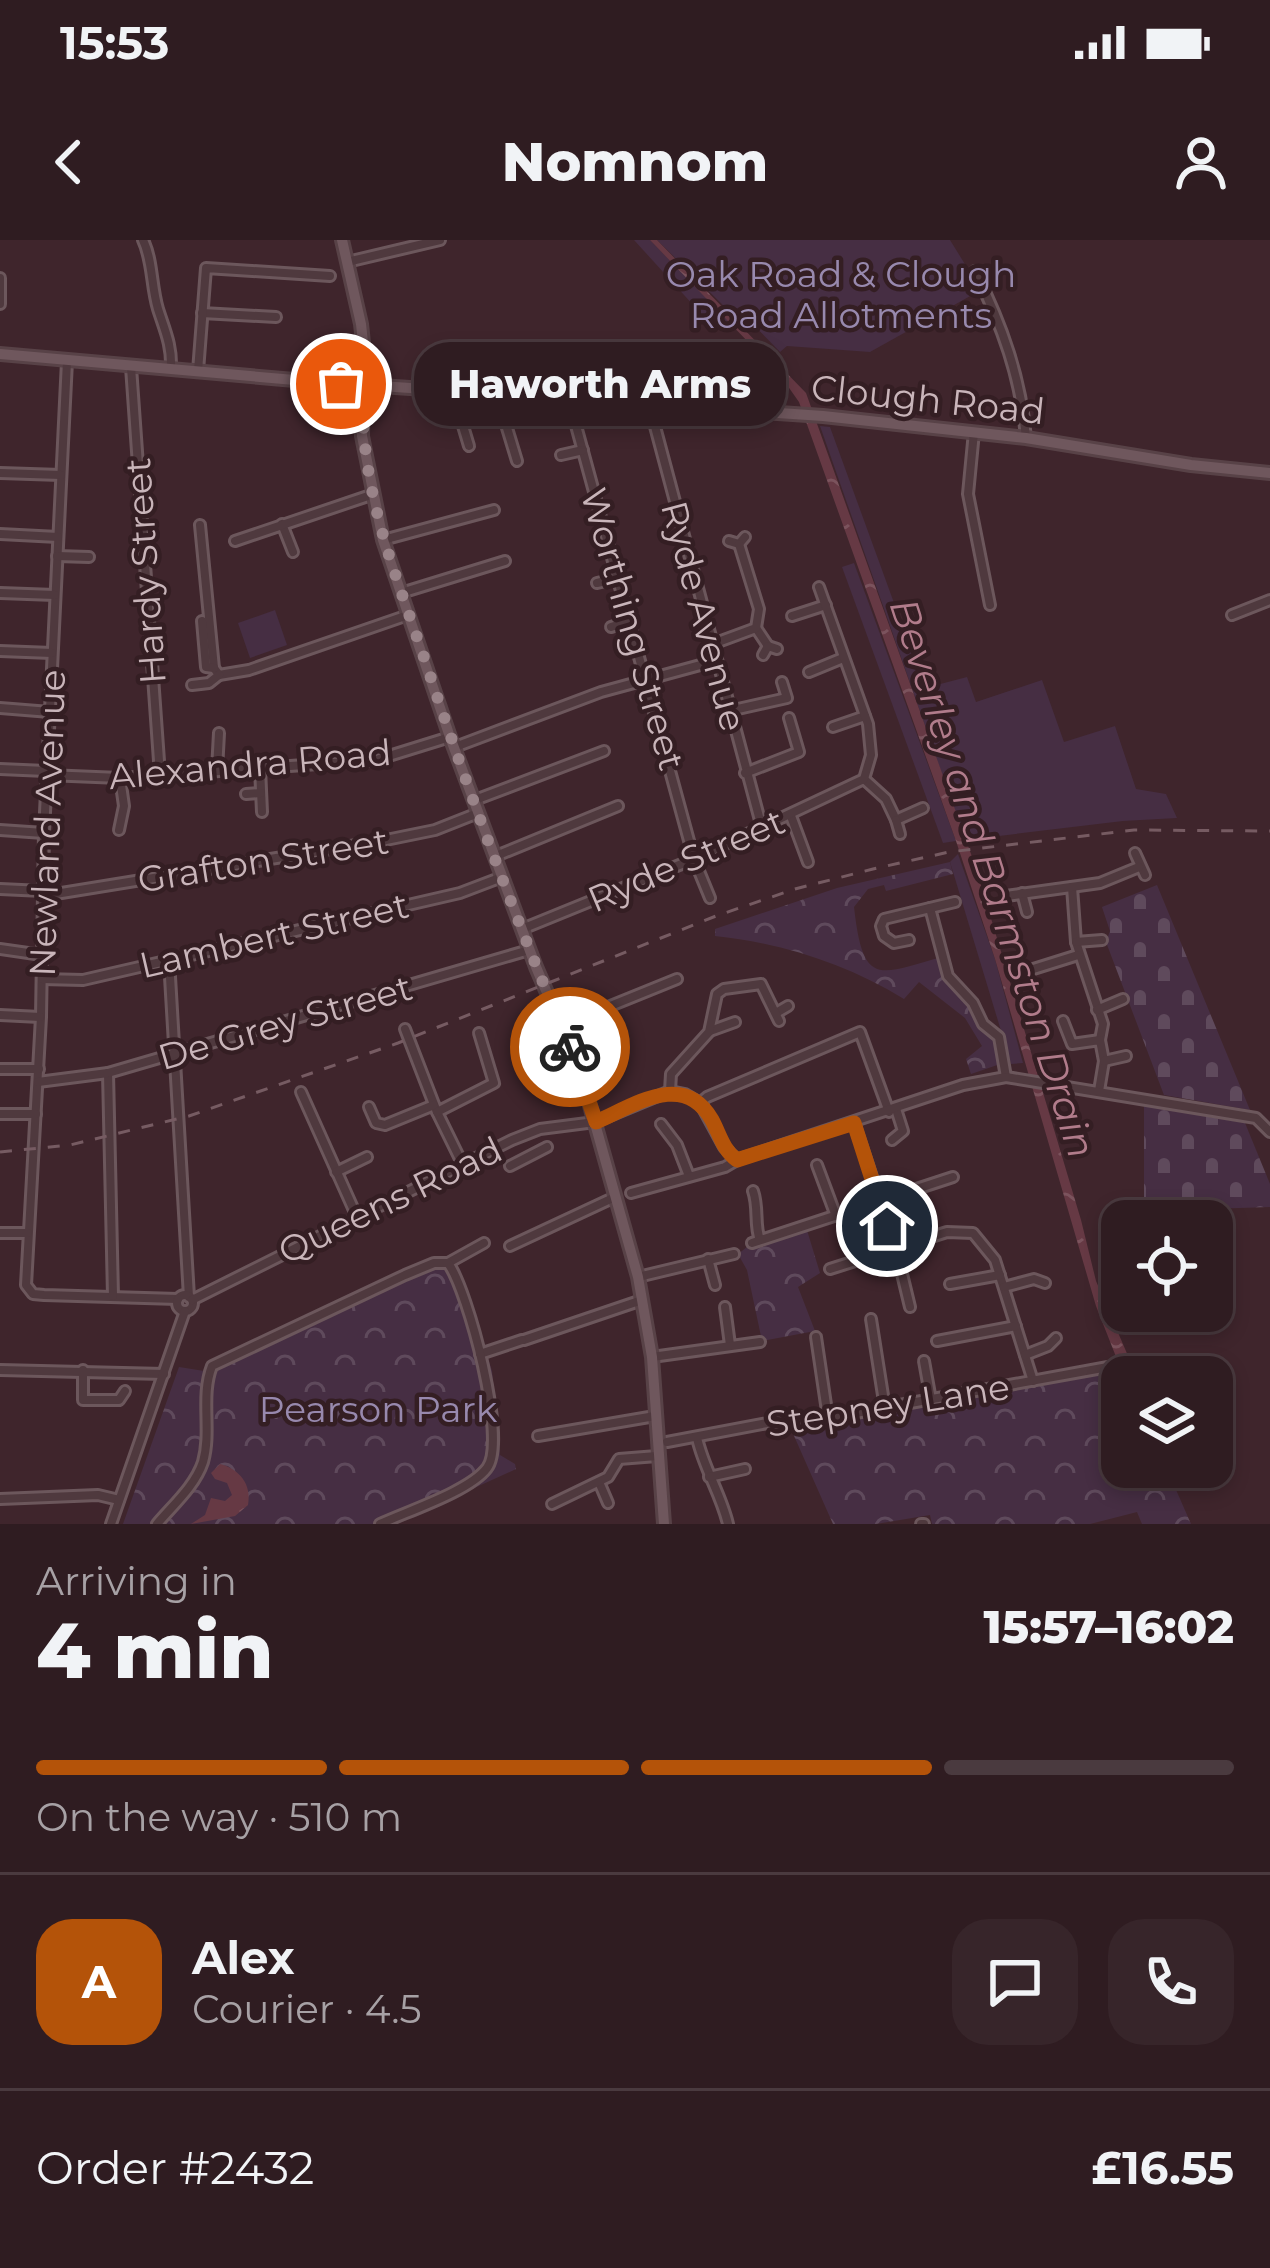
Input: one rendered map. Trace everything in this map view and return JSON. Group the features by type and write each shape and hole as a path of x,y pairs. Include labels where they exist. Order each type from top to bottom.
{"main road":[{"path":"342,240 361,324 362,436 382,540 522,929 580,1070 644,1299 664,1524"},
{"name":"Clough Road","path":"0,354 198,373 818,416 1026,438 1191,465 1270,472"}],"street":[{"path":"143,240 150,250 158,308 172,346 171,370"},
{"path":"347,262 435,241"},
{"path":"198,373 206,268 330,276"},
{"path":"975,271 998,317 1012,362 1026,438"},
{"path":"0,278 0,304"},
{"path":"202,313 276,317"},
{"name":"Newland Avenue","path":"26,1285 67,362"},
{"name":"Hardy Street","path":"131,367 160,775"},
{"path":"528,398 530,367"},
{"path":"459,392 460,416 470,446"},
{"path":"497,395 518,461"},
{"name":"Worthing Street","path":"569,400 694,859 710,898"},
{"name":"Ryde Avenue","path":"649,403 762,828"},
{"path":"974,432 968,494 990,605"},
{"path":"561,455 583,450"},
{"path":"0,473 61,475"},
{"path":"235,542 371,495"},
{"path":"382,540 494,510"},
{"path":"282,524 292,552"},
{"path":"192,685 209,683 216,672 200,525"},
{"path":"0,534 58,537"},
{"path":"738,540 759,609 756,628 769,650"},
{"path":"57,556 88,557"},
{"path":"400,593 505,561"},
{"path":"597,583 618,578"},
{"path":"819,587 865,716 871,755 864,779 886,799 900,834"},
{"path":"0,593 56,595"},
{"path":"1232,615 1270,600"},
{"path":"792,616 826,605"},
{"path":"202,621 206,667 216,672 249,670 408,616"},
{"path":"611,627 630,621"},
{"path":"710,645 756,628"},
{"path":"0,651 53,653"},
{"path":"809,673 843,658"},
{"name":"Alexandra Road","path":"0,769 120,778 376,760 453,742 601,692 715,661"},
{"path":"729,712 787,698 782,682"},
{"path":"0,708 50,712"},
{"path":"833,728 846,729 865,716"},
{"path":"745,773 799,752 789,718"},
{"path":"218,770 219,733"},
{"name":"Grafton Street","path":"0,889 43,893 435,830 477,806 604,751"},
{"path":"260,768 262,812"},
{"path":"119,830 124,806 120,778"},
{"name":"Ryde Street","path":"522,929 694,859 864,779"},
{"path":"246,794 261,793"},
{"path":"496,856 618,806"},
{"path":"896,820 922,808"},
{"path":"790,816 808,862"},
{"path":"0,830 44,833"},
{"path":"1006,896 1100,883 1142,871 1135,854"},
{"name":"Lambert Street","path":"42,979 83,980 460,893 503,877"},
{"path":"1072,886 1078,955 1102,1024 1105,1061 1100,1090"},
{"path":"1022,893 1027,912"},
{"path":"909,940 894,944 884,936 884,919 955,902"},
{"path":"931,908 948,976 973,1003 983,1024 999,1037 1006,1077"},
{"path":"1076,942 1102,940"},
{"path":"0,949 42,955"},
{"name":"De Grey Street","path":"38,1082 108,1073 530,950"},
{"path":"1027,970 1078,955"},
{"path":"111,1524 185,1311 179,1308 186,1298 169,959"},
{"path":"1048,964 1051,976"},
{"path":"561,1026 677,979"},
{"path":"709,1032 717,994 724,989 761,984 777,1017 788,1006"},
{"path":"1097,1010 1123,999"},
{"path":"0,1016 41,1017"},
{"path":"1063,1021 1072,1044 1100,1040"},
{"path":"735,1022 709,1032 670,1074 670,1091 700,1103 724,1147 737,1160"},
{"path":"405,1029 435,1109 463,1165"},
{"path":"700,1103 860,1032 903,1131 892,1140"},
{"path":"369,1107 376,1123 386,1125 494,1083 479,1033"},
{"path":"1105,1061 1126,1056"},
{"path":"0,1069 39,1069"},
{"path":"108,1073 113,1296"},
{"path":"631,1193 725,1167 968,1084 1006,1077 1256,1118 1270,1132"},
{"name":"Queens Road","path":"26,1285 33,1294 44,1295 186,1298 512,1140 540,1129 596,1122 670,1091"},
{"path":"301,1092 357,1217"},
{"path":"0,1114 36,1114"},
{"path":"854,1123 910,1307"},
{"path":"661,1124 677,1145 689,1176"},
{"path":"512,1140 522,1159"},
{"path":"510,1166 547,1147"},
{"path":"336,1172 364,1158 357,1148"},
{"path":"818,1165 836,1216"},
{"path":"753,1191 763,1208 756,1242 952,1177"},
{"path":"510,1246 615,1197"},
{"path":"830,1269 947,1232 973,1233 985,1243 1000,1275 1033,1381"},
{"path":"3,1233 28,1233"},
{"path":"157,1524 188,1488 205,1457 206,1384 212,1366 484,1243"},
{"path":"638,1277 734,1254"},
{"path":"708,1259 715,1285"},
{"path":"380,1524 398,1520 474,1480 490,1466 494,1449 480,1354 459,1278 448,1263"},
{"path":"950,1284 1000,1275"},
{"path":"1004,1287 1034,1279 1045,1283"},
{"path":"480,1354 644,1299"},
{"path":"724,1307 730,1345"},
{"path":"871,1319 886,1408"},
{"path":"937,1341 1016,1326"},
{"path":"816,1337 828,1418"},
{"path":"1025,1354 1056,1338"},
{"path":"652,1358 760,1342"},
{"path":"923,1361 931,1400"},
{"name":"Stepney Lane","path":"667,1442 1101,1368"},
{"path":"0,1370 164,1374"},
{"path":"83,1370 82,1400 119,1400 125,1391"},
{"path":"538,1436 656,1416"},
{"path":"697,1438 728,1524"},
{"path":"552,1504 608,1478 619,1459 657,1456"},
{"path":"710,1477 745,1469"},
{"path":"598,1482 608,1503"},
{"path":"0,1498 98,1495 119,1500"}],"green space":[{"path":"634,240 650,240 729,321 715,329"},
{"name":"Oak Road & Clough Road Allotments","path":"657,240 950,240 981,290 870,352 787,346 780,352 743,314 735,317"},
{"path":"820,426 830,427 925,688 967,677 976,702 1042,680 1064,742 1115,726 1136,789 1166,794 1177,818 965,840"},
{"path":"854,563 956,841 943,843 842,567"},
{"path":"275,610 287,645 250,658 238,623"},
{"path":"958,854 995,959 1023,1063 1011,1064 950,862"},
{"path":"950,862 953,874 886,891 884,885 868,889 854,907 863,952 878,969 903,968 942,957 955,986 993,1034 1006,1062 971,1074 966,1059 982,1046 965,1018 919,982 904,999 813,957 715,936 715,929 837,888"},
{"path":"1157,885 1250,1110 1164,1095 1106,942 1110,931 1102,907"},
{"path":"1144,1106 1245,1123 1270,1184 1270,1207 1233,1208 1233,1200 1144,1200"},
{"path":"806,1227 820,1273 798,1287 815,1331 762,1341 747,1270 738,1254 751,1244"},
{"name":"Pearson Park","path":"427,1263 460,1269 492,1371 500,1455 516,1469 395,1524 123,1524 179,1367 204,1371 210,1364"},
{"path":"1101,1373 1101,1488 1175,1488 1191,1524 1142,1524 1137,1512 1090,1524 932,1524 930,1515 876,1524 833,1524 791,1429"}],"water":[{"path":"650,240 657,240 806,393 976,868 1081,1220 1101,1293 1101,1319 956,841 799,402 780,375"},
{"path":"1106,1332 1118,1332 1128,1356 1116,1356"},
{"path":"220,1464 243,1478 248,1505 235,1516 191,1524 205,1515 211,1498 225,1501 232,1495 227,1483 211,1473"}],"railway":[{"path":"0,1152 70,1145 189,1116 398,1043 716,916 873,869 949,852 1134,830 1270,831"}],"way so far":[{"path":"341,384 363,385 366,470 382,540 450,736 570,1047"}],"place":[{"name":"Haworth Arms","path":"341,384"}],"route":[{"path":"570,1047 596,1122 670,1091 685,1094 700,1103 729,1155 737,1160 854,1123 887,1226"}],"water label":[{"name":"Beverley and Barmston Drain","path":"993,878"}]}
